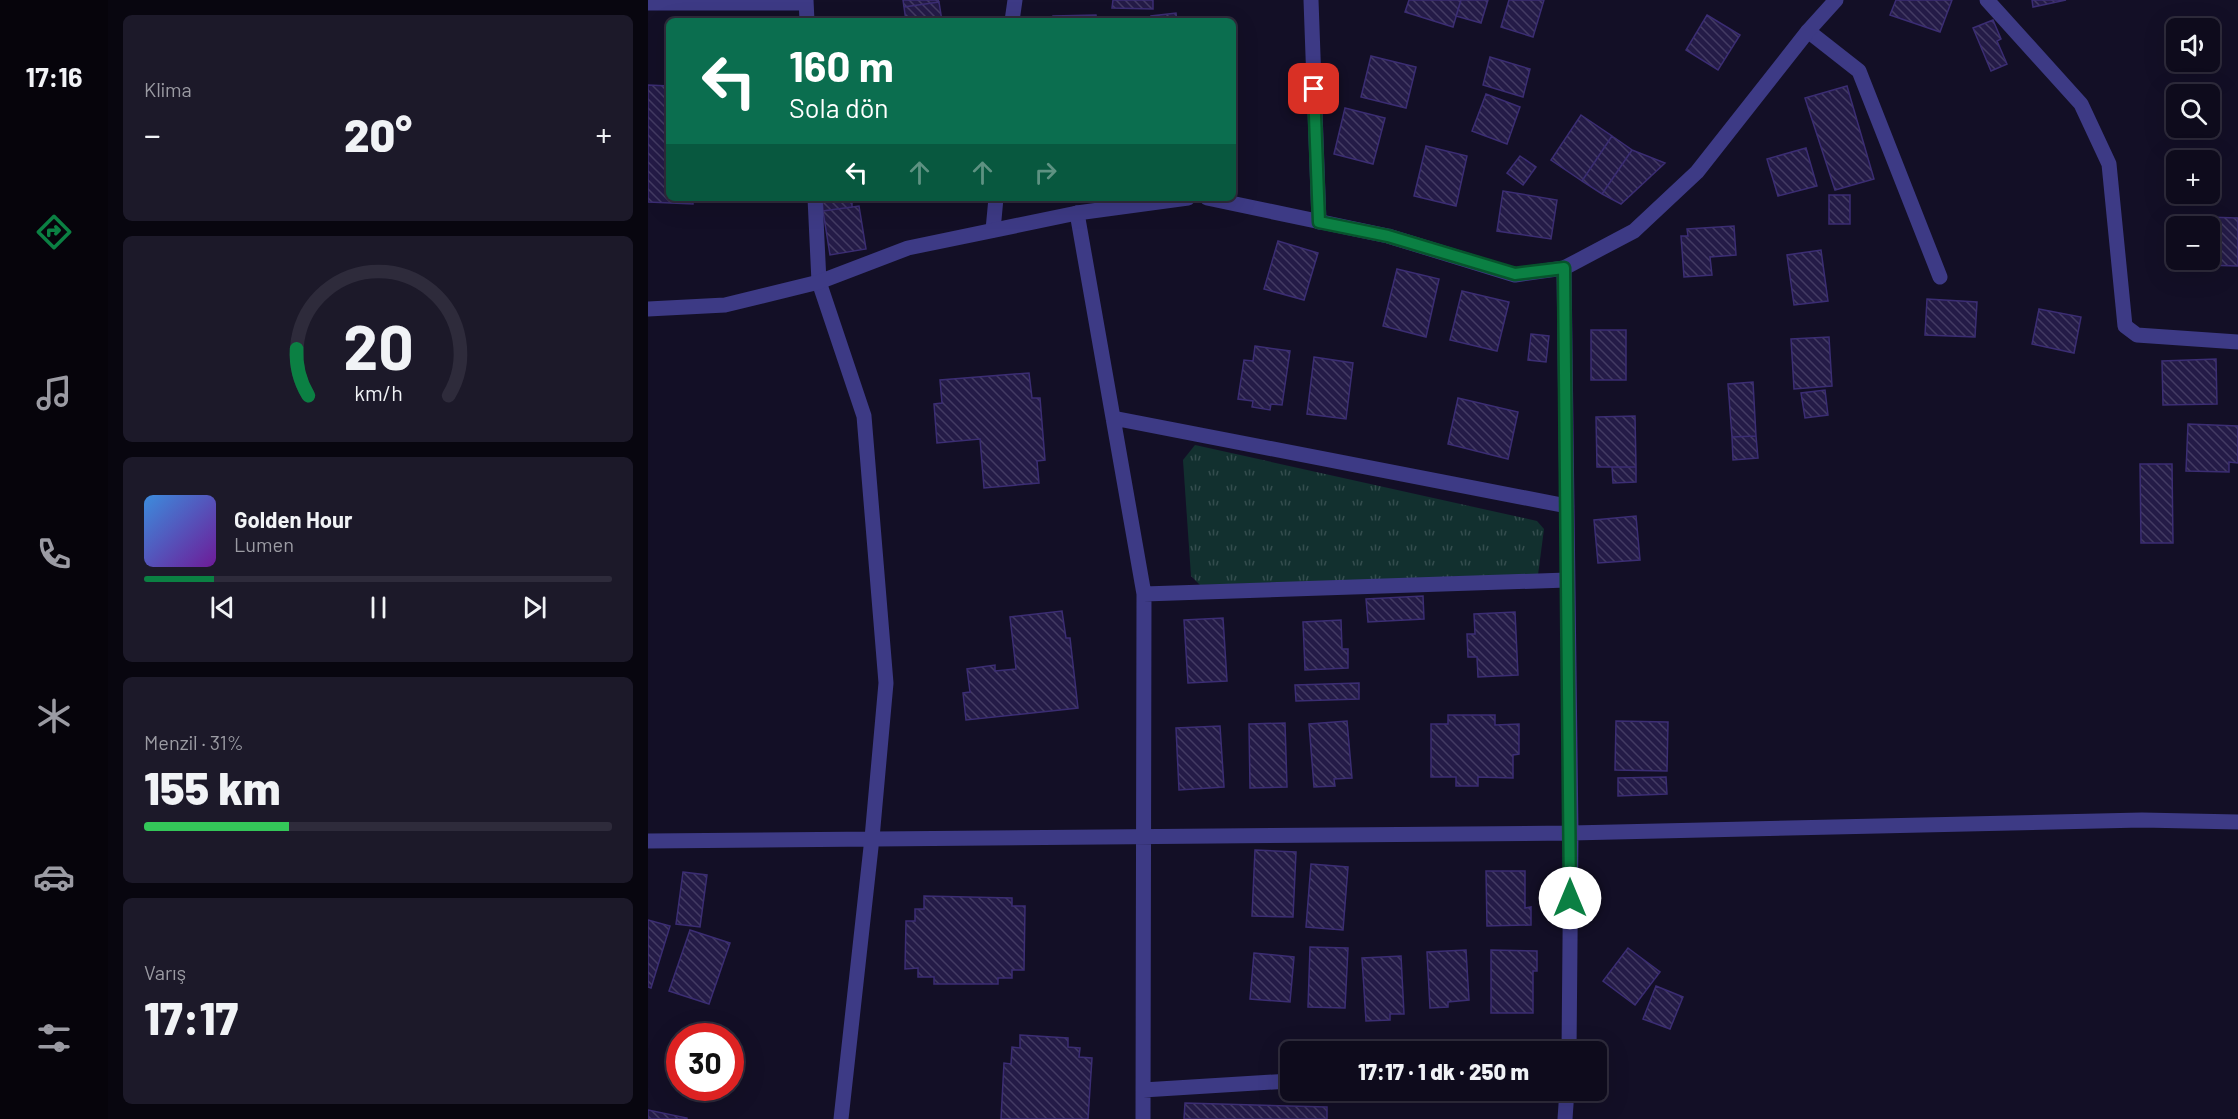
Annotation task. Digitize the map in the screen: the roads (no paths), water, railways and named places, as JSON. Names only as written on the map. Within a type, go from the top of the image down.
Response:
[{"type":"street","points":[[1012,18],[1015,0]]},
{"type":"street","points":[[1311,0],[1319,222]]},
{"type":"street","points":[[1221,201],[1388,236],[1515,274],[1564,268],[1634,231],[1697,172],[1808,31],[1836,0]]},
{"type":"street","points":[[1987,0],[2081,104],[2109,164],[2125,326],[2137,335],[2238,342]]},
{"type":"street","points":[[648,3],[806,1],[807,18]]},
{"type":"street","points":[[1808,31],[1859,71],[1940,277]]},
{"type":"street","points":[[815,201],[819,282],[864,416],[886,683],[872,838],[841,1119]]},
{"type":"street","points":[[993,230],[996,201]]},
{"type":"street","points":[[648,309],[725,305],[819,282],[908,248],[1077,213],[1166,201]]},
{"type":"street","points":[[1077,213],[1144,594],[1143,1119]]},
{"type":"street","points":[[1564,268],[1571,833],[1569,1041]]},
{"type":"street","points":[[1113,418],[1567,506]]},
{"type":"street","points":[[1144,594],[1567,580]]},
{"type":"street","points":[[648,841],[1571,833],[2142,820],[2238,822]]},
{"type":"street","points":[[1143,1090],[1280,1082]]},
{"type":"street","points":[[1565,1119],[1566,1101]]}]
